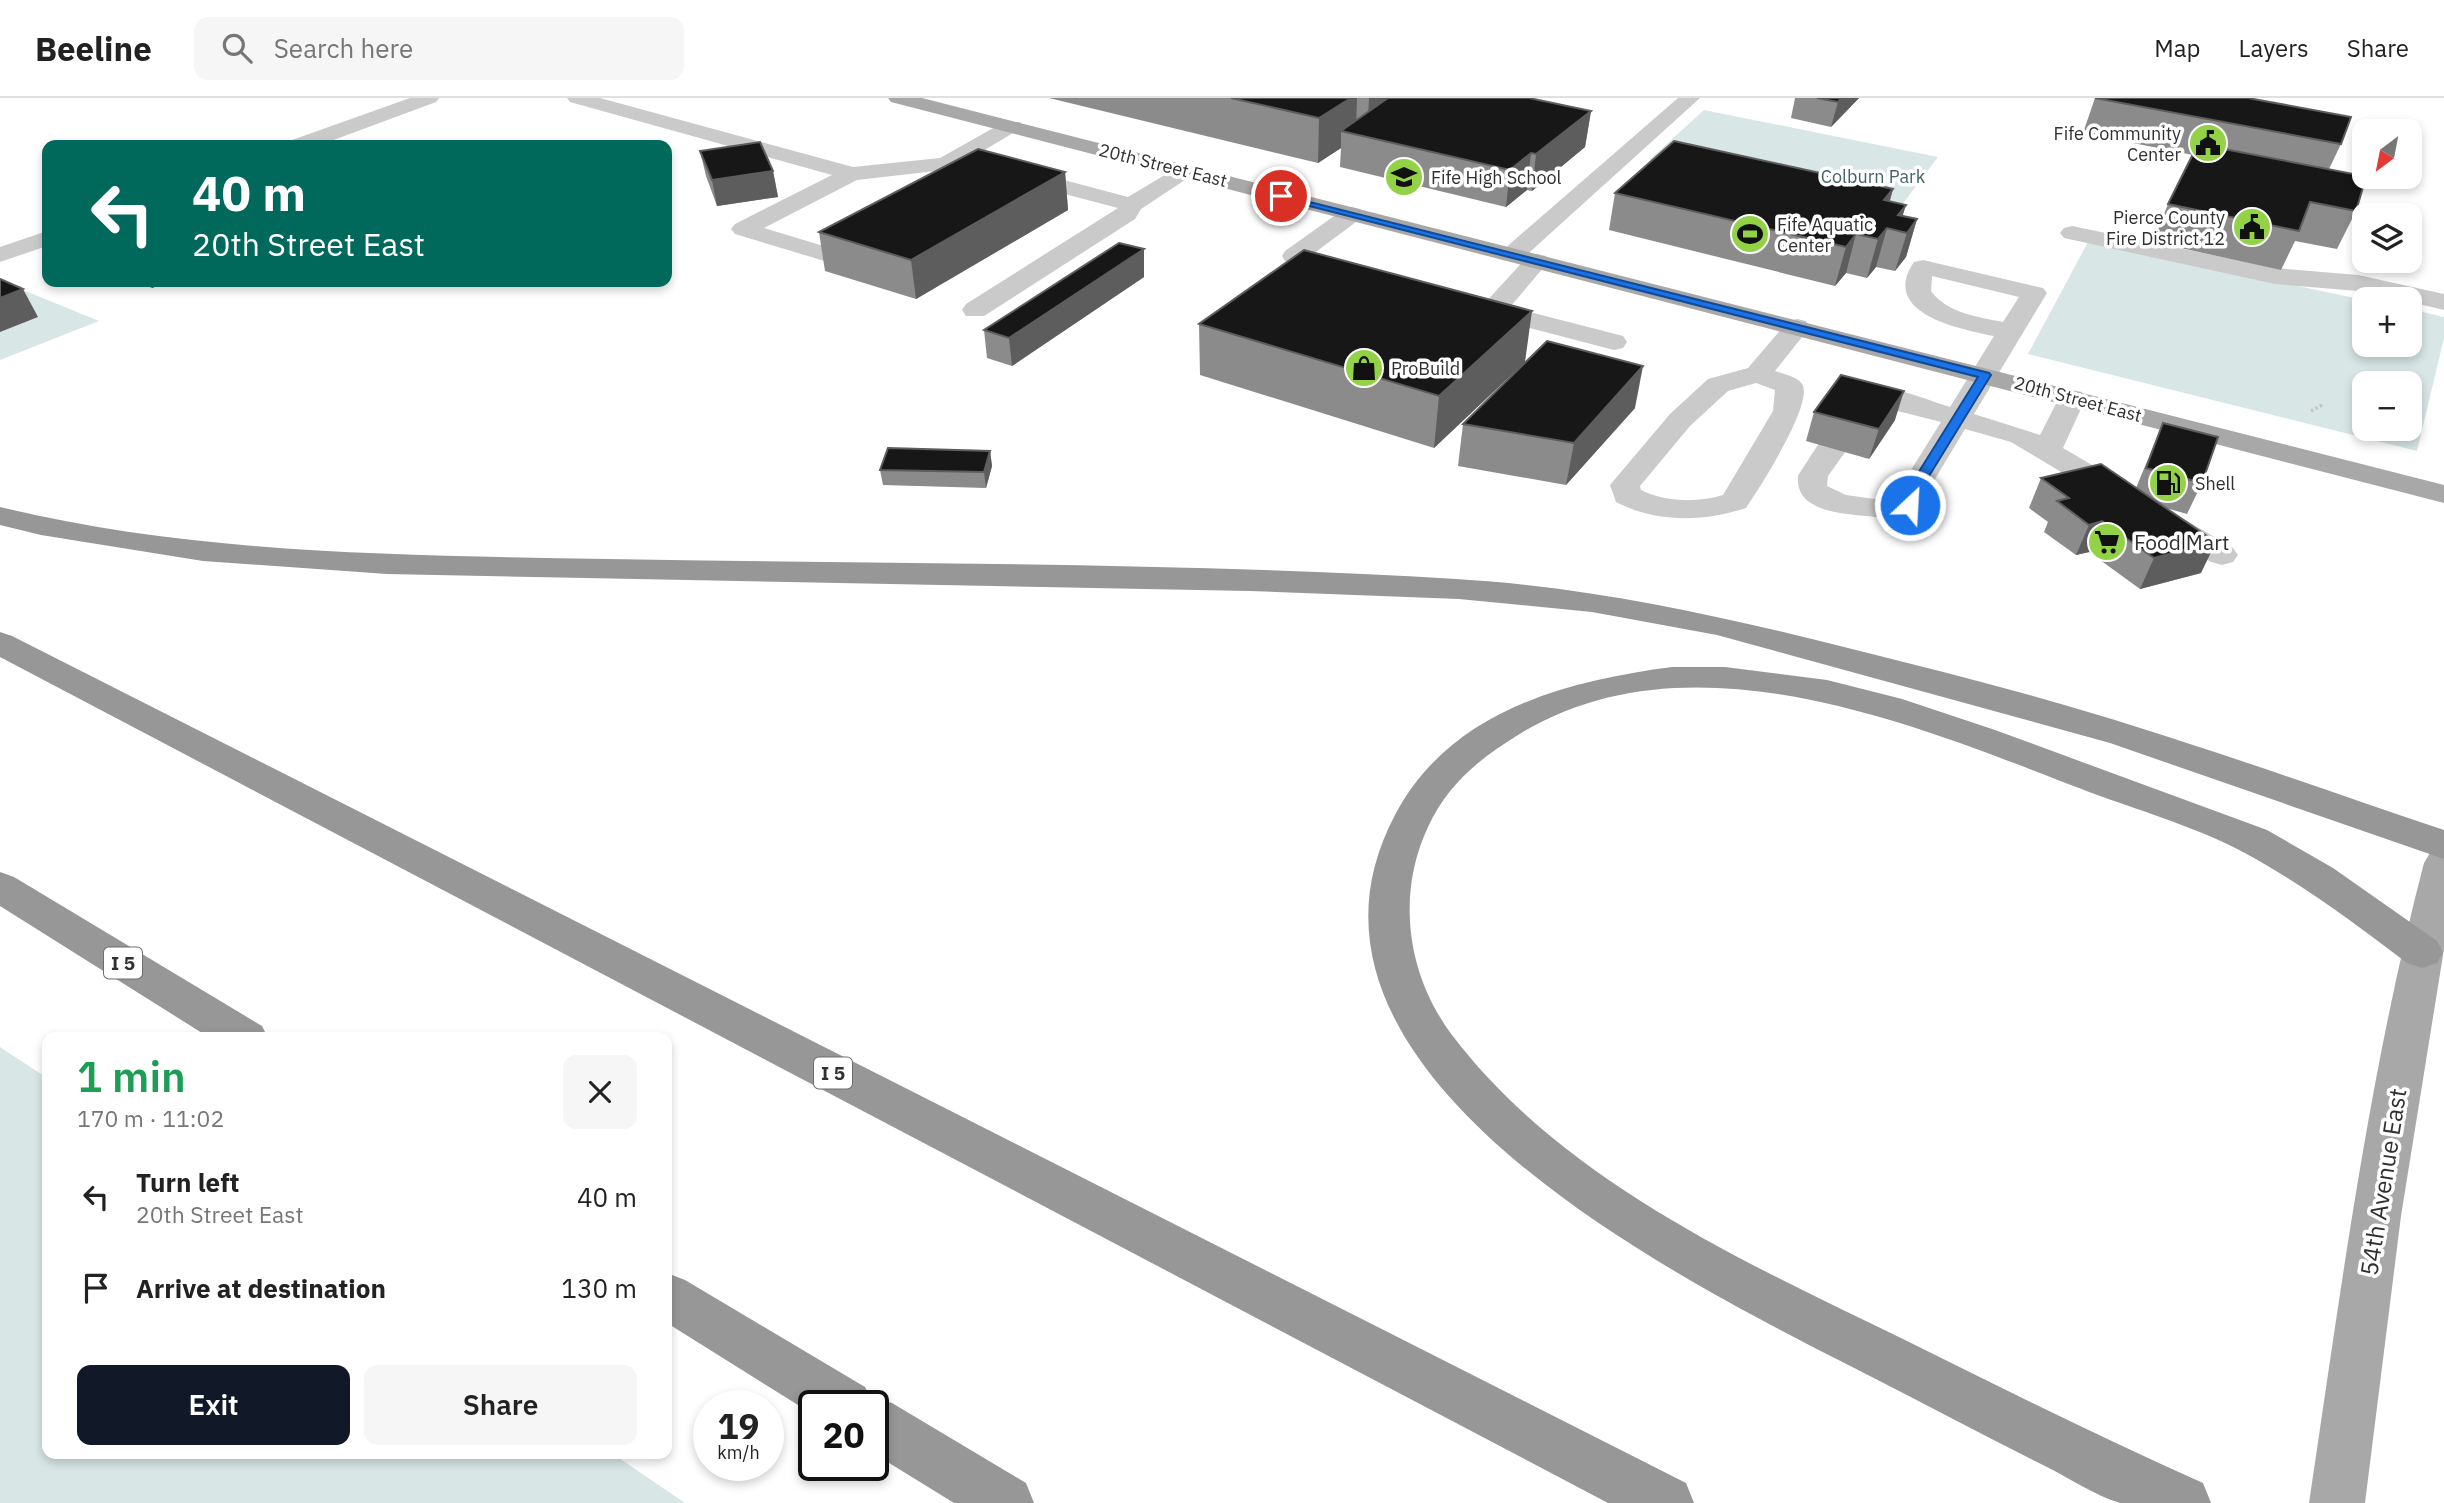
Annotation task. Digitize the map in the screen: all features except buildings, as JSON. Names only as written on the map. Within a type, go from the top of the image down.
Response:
[{"type":"highway","points":[[0,516],[41,526],[203,551],[387,564],[1250,581],[1460,589],[1592,602],[1719,625],[1923,678],[2123,735],[2444,845]]},
{"type":"highway","name":"I 5","points":[[0,643],[1666,1503]]},
{"type":"highway","points":[[2183,1503],[2102,1467],[1766,1298],[1602,1200],[1531,1148],[1479,1099],[1436,1047],[1406,1000],[1388,944],[1389,886],[1403,833],[1432,783],[1467,749],[1512,721],[1559,701],[1624,684],[1683,678],[1752,679],[1823,690],[1901,711],[2247,836],[2328,882],[2422,952]]},
{"type":"highway","name":"I 5","points":[[0,887],[236,1032]]},
{"type":"highway","points":[[672,1299],[821,1390]]},
{"type":"highway","points":[[889,1432],[1006,1503]]},
{"type":"main road","name":"20th Street East","points":[[898,98],[2444,494]]},
{"type":"main road","name":"54th Avenue East","points":[[2337,1503],[2353,1400],[2375,1216],[2422,952],[2444,863]]},
{"type":"street","points":[[314,140],[429,98]]},
{"type":"street","points":[[577,98],[852,174]]},
{"type":"street","points":[[1493,310],[1524,258],[1690,98]]},
{"type":"street","points":[[831,256],[743,229],[852,174],[945,164],[1012,127]]},
{"type":"street","points":[[956,158],[1132,205]]},
{"type":"street","points":[[975,310],[1127,214],[1132,205],[1183,171]]},
{"type":"street","points":[[1352,214],[1294,256],[1374,278]]},
{"type":"street","points":[[2072,233],[2275,276],[2358,283],[2444,302]]},
{"type":"street","points":[[0,255],[42,240]]},
{"type":"street","points":[[2011,332],[1960,319],[1929,306],[1917,292],[1917,281],[1923,267],[2034,293],[2011,332],[1985,375],[1959,417],[1909,498],[1914,512],[1927,521],[1893,510],[1846,507],[1830,501],[1812,489],[1810,482],[1866,401],[1873,397],[1892,399],[1959,417],[2006,430],[2048,449],[2222,555]]},
{"type":"street","points":[[1466,303],[1614,342]]},
{"type":"street","points":[[1758,374],[1788,386],[1790,396],[1787,411],[1735,501],[1703,511],[1636,502],[1627,495],[1625,485],[1699,402],[1718,385],[1758,374],[1797,327]]},
{"type":"street","points":[[2048,449],[2072,398]]},
{"type":"path","points":[[2311,411],[2324,404]]},
{"type":"green space","name":"Colburn Park","points":[[1704,110],[1938,157],[1895,214],[1649,160]]},
{"type":"green space","points":[[2088,242],[2352,297],[2352,357],[2422,357],[2422,312],[2444,317],[2444,338],[2422,430],[2422,371],[2352,371],[2352,435],[2028,354]]},
{"type":"green space","points":[[18,288],[99,321],[0,360],[0,294]]},
{"type":"green space","points":[[2377,441],[2419,441],[2417,451]]},
{"type":"green space","points":[[0,1047],[42,1075],[42,1459],[620,1459],[685,1503],[0,1503]]},
{"type":"place","name":"Fife Community Center","points":[[2208,143]]},
{"type":"place","name":"Fife High School","points":[[1404,177]]},
{"type":"place","name":"Pierce County Fire District 12","points":[[2252,227]]},
{"type":"place","name":"Fife Aquatic Center","points":[[1750,234]]},
{"type":"place","name":"ProBuild","points":[[1364,368]]},
{"type":"place","name":"Shell","points":[[2168,483]]},
{"type":"place","name":"Food Mart","points":[[2107,542]]},
{"type":"route","points":[[1281,196],[1985,375],[1911,494],[1910,505]]}]
